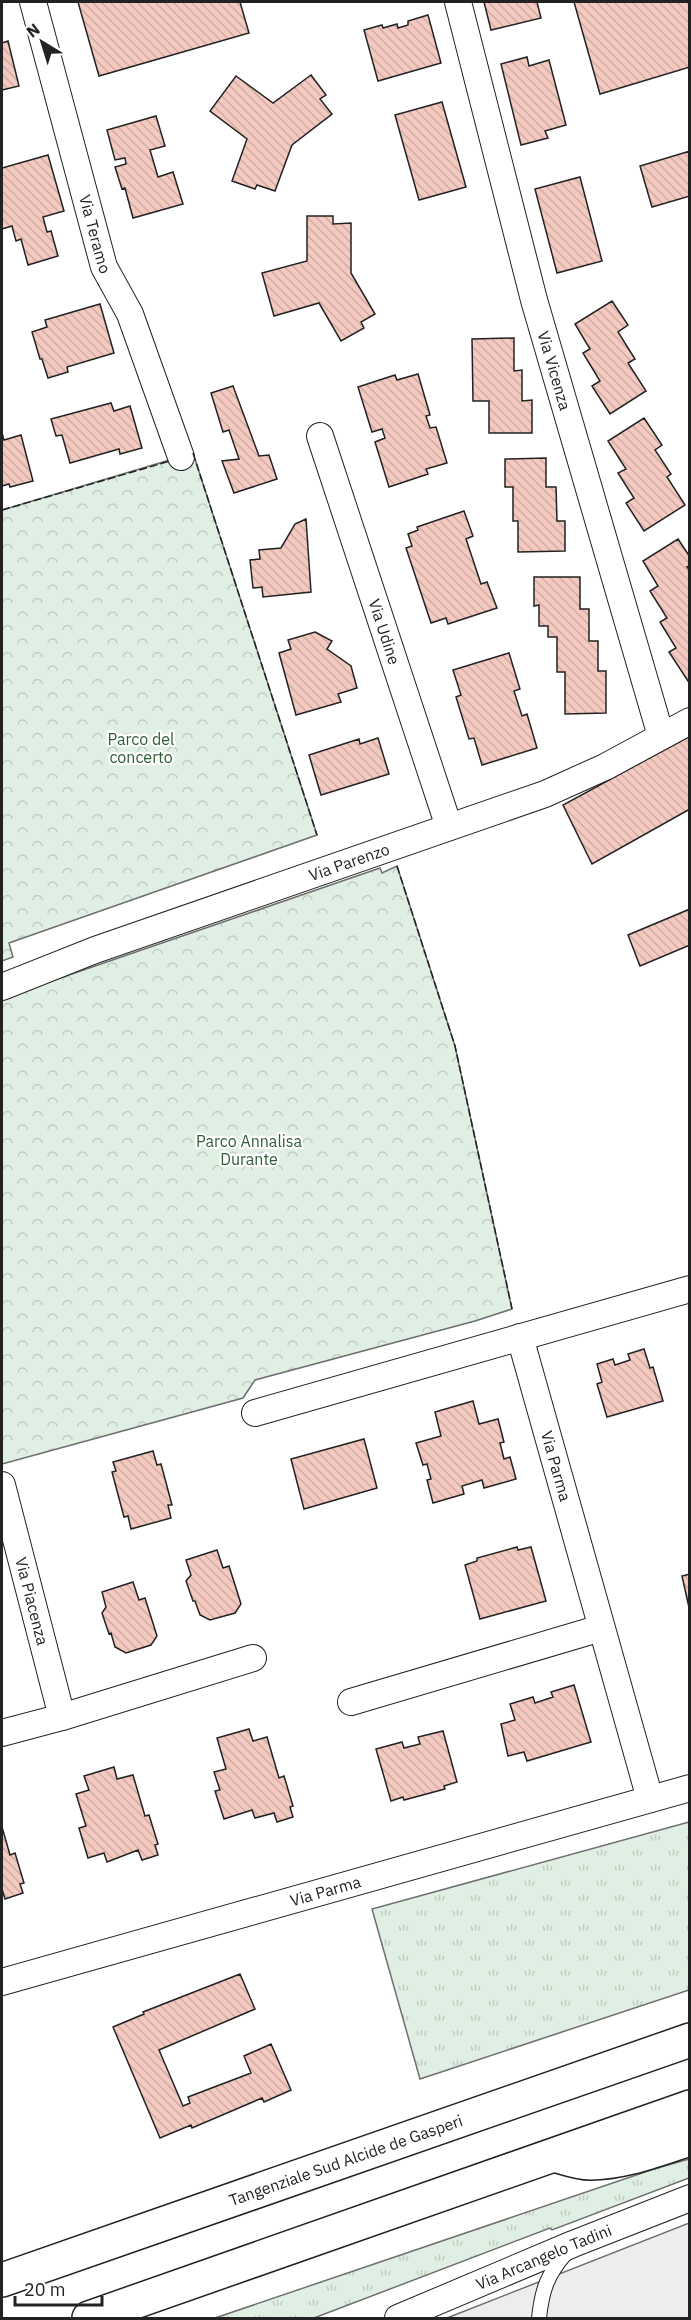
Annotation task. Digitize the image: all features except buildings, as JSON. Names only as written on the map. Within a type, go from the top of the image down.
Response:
[{"type":"highway","name":"Tangenziale Sud Alcide de Gasperi","points":[[2,2280],[690,2040]]},
{"type":"highway","points":[[89,2319],[690,2107]]},
{"type":"highway","points":[[550,2155],[589,2163],[599,2162],[636,2156],[690,2139]]},
{"type":"street","name":"Via Teramo","points":[[33,2],[104,267],[130,314],[181,457]]},
{"type":"street","name":"Via Vicenza","points":[[458,2],[534,300],[661,736]]},
{"type":"street","name":"Via Udine","points":[[320,436],[449,827]]},
{"type":"street","name":"Via Parenzo","points":[[2,987],[95,950],[545,794],[605,767],[690,721]]},
{"type":"street","points":[[255,1413],[690,1289]]},
{"type":"street","name":"Via Parma","points":[[520,1337],[650,1799]]},
{"type":"street","name":"Via Piacenza","points":[[2,1485],[62,1717]]},
{"type":"street","points":[[351,1702],[601,1628]]},
{"type":"street","points":[[2,1733],[62,1717],[253,1658]]},
{"type":"street","name":"Via Parma","points":[[2,1982],[690,1788]]},
{"type":"street","name":"Via Arcangelo Tadini","points":[[398,2319],[573,2244],[690,2198]]},
{"type":"lane","points":[[539,2319],[542,2291],[554,2267],[573,2244]]},
{"type":"green space","name":"Parco del concerto","points":[[193,453],[317,835],[9,943],[13,957],[2,961],[2,510]]},
{"type":"green space","name":"Parco Annalisa Durante","points":[[397,866],[455,1046],[512,1309],[255,1380],[243,1398],[2,1464],[2,998],[380,868],[382,873]]},
{"type":"green space","points":[[689,1822],[689,1990],[420,2079],[372,1909]]},
{"type":"green space","points":[[689,2159],[689,2178],[314,2318],[215,2318],[654,2169]]},
{"type":"shaded area","points":[[689,2223],[689,2318],[447,2318]]},
{"type":"fence","points":[[193,453],[317,835]]},
{"type":"fence","points":[[2,510],[170,461]]},
{"type":"fence","points":[[397,866],[455,1046],[512,1309]]}]
